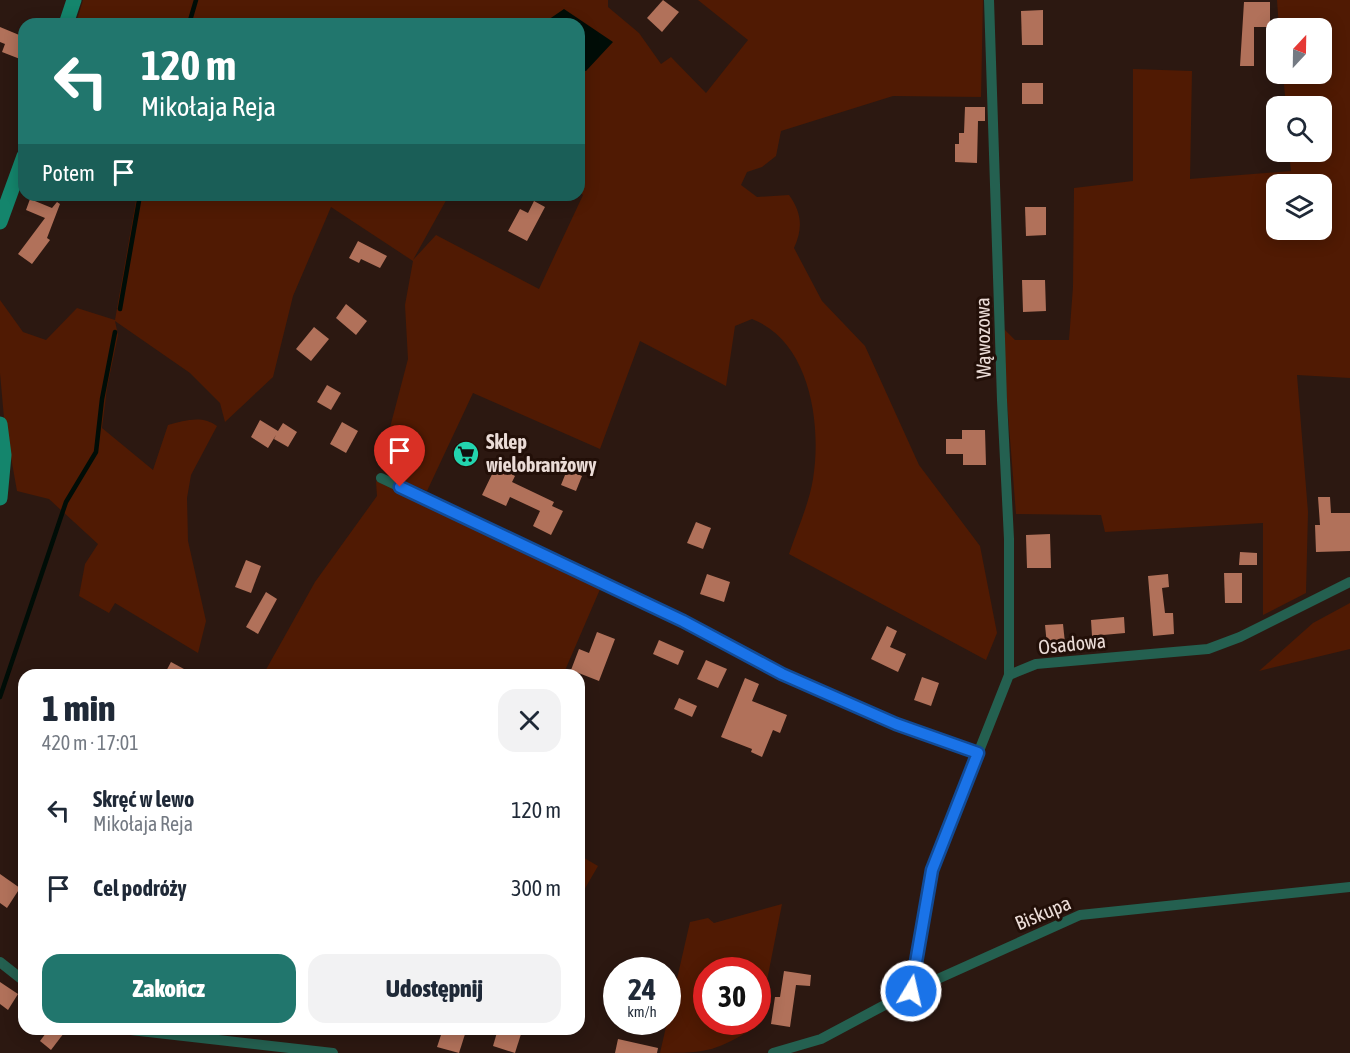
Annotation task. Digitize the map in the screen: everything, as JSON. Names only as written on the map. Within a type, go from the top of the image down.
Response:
[{"type":"street","points":[[68,18],[74,0]]},
{"type":"street","name":"Wąwozowa","points":[[989,0],[1002,400],[1009,539],[1009,675]]},
{"type":"street","points":[[0,222],[18,172]]},
{"type":"street","points":[[0,424],[4,455],[0,498]]},
{"type":"street","points":[[381,478],[683,621],[782,674],[896,724],[978,753]]},
{"type":"street","name":"Osadowa","points":[[1009,675],[1036,664],[1208,650],[1240,637],[1350,582]]},
{"type":"street","points":[[911,991],[932,870],[1009,675]]},
{"type":"street","name":"Biskupa","points":[[773,1053],[821,1039],[911,991],[1080,915],[1350,887]]},
{"type":"street","points":[[0,962],[18,976]]},
{"type":"street","points":[[175,1035],[333,1053]]},
{"type":"shaded area","points":[[83,0],[608,0],[608,7],[639,33],[661,64],[671,57],[706,93],[748,40],[698,0],[983,0],[981,97],[893,96],[781,131],[776,156],[762,167],[747,172],[741,185],[757,197],[789,195],[797,208],[800,221],[799,234],[794,248],[822,301],[865,346],[919,465],[980,546],[997,633],[986,660],[789,554],[806,507],[813,479],[815,434],[813,410],[808,387],[799,365],[787,346],[772,330],[752,319],[735,326],[726,386],[640,341],[600,449],[473,393],[427,491],[390,476],[382,458],[408,359],[405,305],[413,261],[331,207],[293,296],[273,377],[225,422],[220,403],[190,373],[115,321],[118,335],[107,388],[102,428],[153,470],[168,425],[187,420],[200,420],[217,426],[191,475],[187,498],[188,541],[206,621],[198,653],[115,603],[109,613],[79,596],[85,564],[98,544],[49,499],[17,491],[4,418],[0,373],[0,300],[23,332],[46,340],[77,308],[115,320],[136,201],[446,201],[413,260],[436,235],[539,289],[580,201],[585,201],[585,18],[78,18]]},
{"type":"shaded area","points":[[1277,0],[1350,0],[1350,378],[1297,375],[1308,512],[1306,593],[1263,615],[1263,523],[1105,532],[1101,515],[1016,514],[1001,326],[1015,340],[1069,340],[1073,287],[1074,188],[1133,181],[1133,69],[1192,71],[1190,179],[1291,171],[1290,162],[1332,162],[1332,96],[1285,96],[1284,84],[1332,84],[1332,18],[1278,18]]},
{"type":"shaded area","points":[[564,9],[577,18],[551,18]]},
{"type":"shaded area","points":[[585,23],[613,42],[585,71]]},
{"type":"shaded area","points":[[376,481],[601,587],[566,669],[266,669],[315,582],[377,496]]},
{"type":"shaded area","points":[[1350,603],[1350,649],[1259,671],[1313,623]]},
{"type":"shaded area","points":[[585,858],[598,866],[585,888]]},
{"type":"shaded area","points":[[782,904],[771,960],[771,957],[693,957],[693,1035],[742,1035],[712,1049],[660,1053],[664,1035],[681,1035],[681,961],[690,922],[708,918],[714,923]]},
{"type":"building","points":[[663,0],[679,12],[662,32],[647,18]]},
{"type":"building","points":[[1244,2],[1270,2],[1270,18],[1266,18],[1266,27],[1254,27],[1254,66],[1240,66]]},
{"type":"building","points":[[1043,10],[1043,45],[1022,45],[1021,11]]},
{"type":"building","points":[[0,27],[18,34],[18,58],[2,52],[5,44],[0,42]]},
{"type":"building","points":[[1022,83],[1043,83],[1043,104],[1022,104]]},
{"type":"building","points":[[965,107],[985,107],[985,121],[978,121],[977,163],[955,162],[955,144],[959,144],[959,133],[964,133]]},
{"type":"building","points":[[29,201],[52,208],[57,202],[60,204],[47,238],[50,240],[32,264],[18,254],[45,218],[26,210]]},
{"type":"building","points":[[534,201],[545,207],[527,241],[508,231],[520,209],[528,213]]},
{"type":"building","points":[[1025,207],[1046,207],[1046,235],[1026,236]]},
{"type":"building","points":[[358,241],[387,256],[380,268],[361,259],[359,263],[349,258]]},
{"type":"building","points":[[1022,280],[1045,280],[1046,311],[1023,312]]},
{"type":"building","points":[[346,304],[367,321],[356,335],[336,318]]},
{"type":"building","points":[[314,327],[329,339],[311,361],[296,349]]},
{"type":"building","points":[[327,385],[341,393],[331,410],[317,402]]},
{"type":"building","points":[[260,420],[278,431],[283,423],[297,432],[288,447],[274,439],[276,435],[268,448],[251,437]]},
{"type":"building","points":[[342,422],[358,431],[346,453],[330,444]]},
{"type":"building","points":[[962,430],[985,430],[986,465],[963,465],[963,454],[946,454],[946,439],[962,439]]},
{"type":"building","points":[[496,466],[515,476],[512,482],[554,502],[552,506],[563,511],[551,535],[533,526],[540,511],[510,497],[506,506],[482,495]]},
{"type":"building","points":[[567,470],[582,476],[576,491],[561,485]]},
{"type":"building","points":[[1318,497],[1330,497],[1331,513],[1350,513],[1350,551],[1316,552],[1315,525],[1320,525]]},
{"type":"building","points":[[696,522],[711,528],[703,549],[687,543]]},
{"type":"building","points":[[1050,534],[1051,568],[1027,568],[1026,535]]},
{"type":"building","points":[[1240,552],[1257,553],[1257,565],[1239,565]]},
{"type":"building","points":[[246,560],[261,566],[251,593],[235,587]]},
{"type":"building","points":[[1224,573],[1242,573],[1242,603],[1225,603]]},
{"type":"building","points":[[707,574],[730,582],[724,602],[700,594]]},
{"type":"building","points":[[1168,574],[1169,587],[1162,588],[1165,613],[1173,613],[1174,634],[1153,636],[1148,576]]},
{"type":"building","points":[[266,592],[277,599],[258,634],[246,627]]},
{"type":"building","points":[[1124,617],[1125,633],[1092,636],[1091,620]]},
{"type":"building","points":[[1063,624],[1065,643],[1047,645],[1045,625]]},
{"type":"building","points":[[887,626],[897,631],[890,647],[906,654],[898,672],[871,659]]},
{"type":"building","points":[[597,632],[615,639],[599,681],[585,676],[585,669],[571,669],[579,649],[589,653]]},
{"type":"building","points":[[659,640],[684,651],[678,665],[653,654]]},
{"type":"building","points":[[706,660],[727,669],[718,688],[697,679]]},
{"type":"building","points":[[171,662],[184,669],[167,669]]},
{"type":"building","points":[[922,677],[939,683],[931,706],[914,700]]},
{"type":"building","points":[[745,678],[759,684],[752,701],[787,715],[780,733],[773,730],[762,757],[751,752],[752,749],[721,737]]},
{"type":"building","points":[[679,698],[697,706],[692,717],[674,709]]},
{"type":"building","points":[[0,874],[18,887],[18,891],[7,908],[0,903]]},
{"type":"building","points":[[784,971],[811,975],[810,986],[796,985],[790,1027],[771,1024],[775,997],[780,997]]},
{"type":"building","points":[[0,982],[18,994],[8,1010],[0,1004]]},
{"type":"building","points":[[44,1035],[62,1035],[51,1050],[40,1041]]},
{"type":"building","points":[[441,1035],[465,1035],[459,1053],[437,1047]]},
{"type":"building","points":[[496,1035],[521,1035],[515,1053],[493,1046]]},
{"type":"building","points":[[618,1039],[658,1048],[657,1053],[615,1053]]},
{"type":"waterway","points":[[191,18],[196,0]]},
{"type":"waterway","points":[[120,309],[139,201]]},
{"type":"waterway","points":[[0,697],[66,502],[96,452],[102,399],[115,332]]},
{"type":"place","name":"Sklep wielobranżowy","points":[[466,454]]},
{"type":"route","points":[[400,487],[683,621],[782,674],[896,724],[978,753],[932,870],[911,991]]}]
